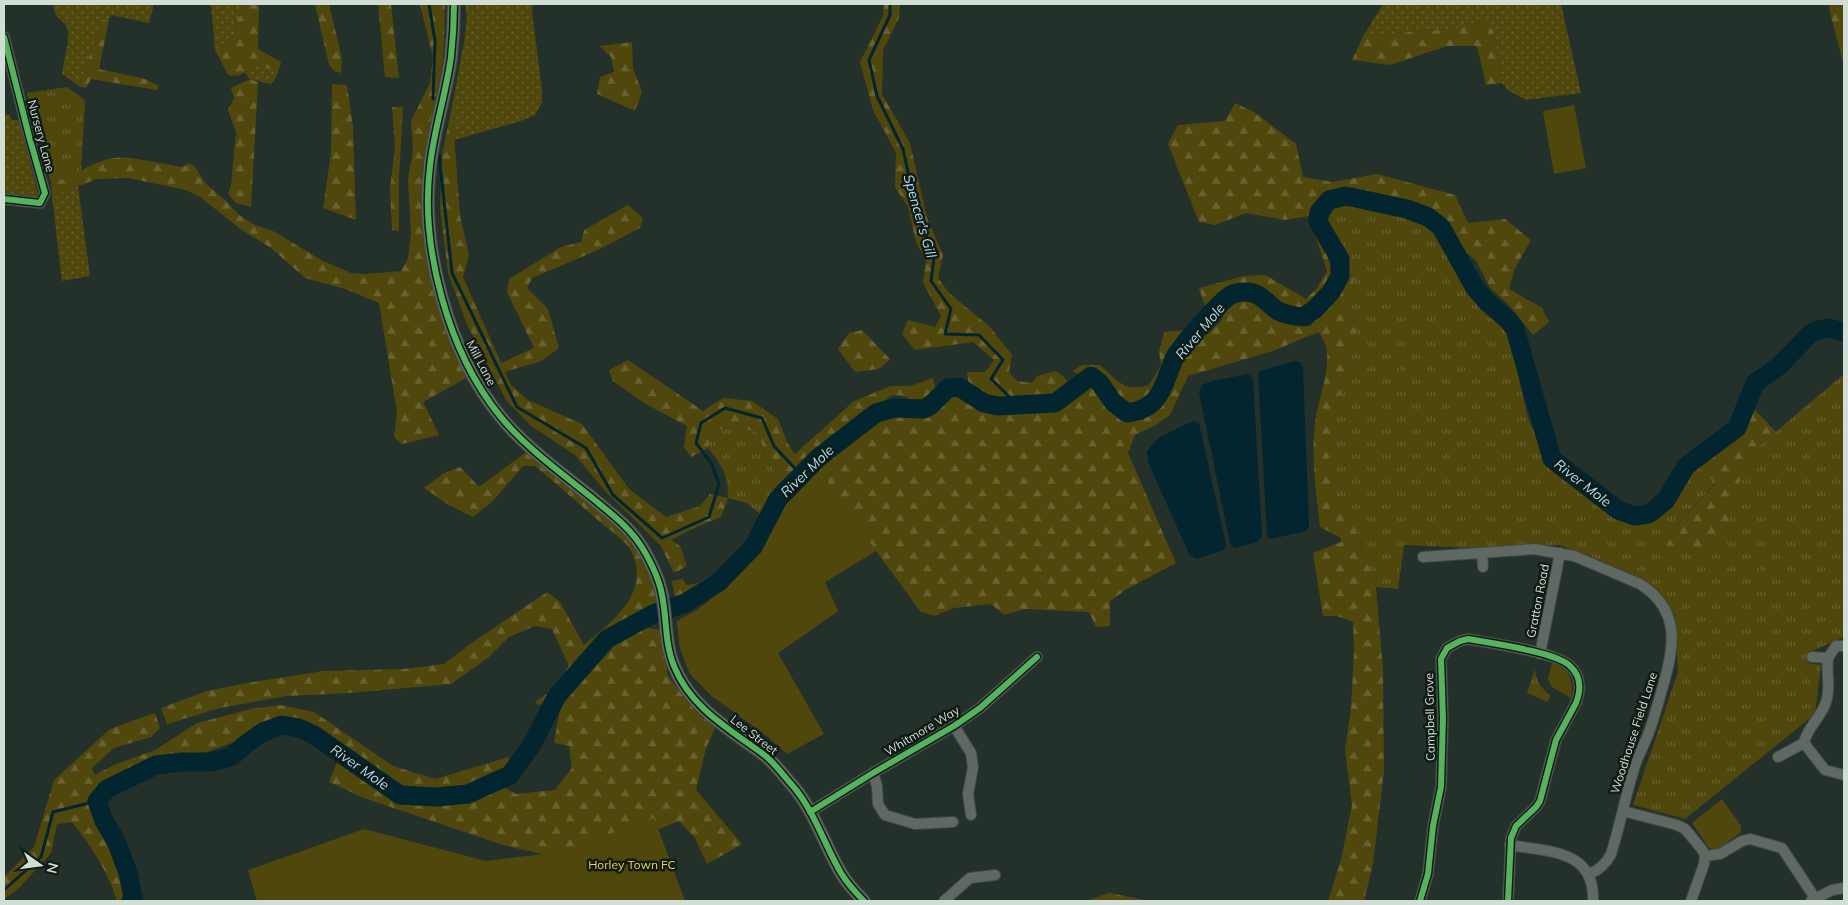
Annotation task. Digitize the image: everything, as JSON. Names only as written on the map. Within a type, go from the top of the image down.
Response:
[{"type":"street","name":"Mill Lane","points":[[454,4],[450,58],[429,169],[430,230],[435,273],[443,301],[462,353],[498,415],[528,445],[618,519],[635,537],[645,552],[659,582],[673,665]]},
{"type":"street","name":"Nursery Lane","points":[[4,37],[45,193],[40,203],[4,199]]},
{"type":"street","name":"Woodhouse Field Lane","points":[[1423,557],[1535,549],[1560,553],[1603,567],[1640,584],[1649,590],[1664,608],[1672,628],[1670,662],[1651,726],[1634,768],[1611,854],[1606,862],[1589,874]]},
{"type":"street","points":[[1482,553],[1484,567]]},
{"type":"street","name":"Gratton Road","points":[[1540,654],[1560,553]]},
{"type":"street","name":"Campbell Grove","points":[[1420,901],[1428,874],[1433,826],[1441,787],[1443,718],[1441,667],[1444,652],[1454,643],[1468,639],[1554,658],[1569,665],[1578,677],[1580,690],[1579,697],[1556,740],[1540,801],[1516,826],[1510,845],[1508,901]]},
{"type":"street","points":[[1778,757],[1804,743],[1806,734],[1820,717],[1827,701],[1828,658],[1836,646],[1844,646]]},
{"type":"street","name":"Whitmore Way","points":[[810,812],[954,726],[980,708],[1037,657]]},
{"type":"street","points":[[1812,657],[1828,658]]},
{"type":"street","name":"Lee Street","points":[[673,665],[685,688],[701,708],[765,756],[794,788],[810,812],[842,875],[864,901]]},
{"type":"street","points":[[954,726],[971,753],[973,766],[968,794],[971,815]]},
{"type":"street","points":[[1804,743],[1825,770],[1844,775]]},
{"type":"street","points":[[873,773],[877,786],[878,804],[886,816],[915,824],[953,822]]},
{"type":"street","points":[[1623,811],[1678,825],[1685,829],[1703,851],[1705,856],[1704,864],[1691,901]]},
{"type":"street","points":[[1705,856],[1720,854],[1742,841],[1750,839],[1782,848],[1812,900],[1832,890],[1844,888]]},
{"type":"street","points":[[1510,845],[1567,856],[1583,867],[1589,874],[1593,884],[1593,901]]},
{"type":"street","points":[[944,901],[970,878],[996,875]]},
{"type":"green space","points":[[54,4],[154,4],[149,23],[111,15],[109,20],[102,20],[79,86],[62,74],[68,30],[54,12]]},
{"type":"green space","points":[[211,4],[247,4],[236,22],[235,36],[215,50]]},
{"type":"green space","points":[[247,4],[259,4],[258,49],[281,62],[278,72],[254,64],[242,74],[236,76],[228,75],[215,50],[235,36],[236,22]]},
{"type":"green space","points":[[315,4],[329,4],[342,59],[341,73],[334,71],[329,65]]},
{"type":"green space","points":[[378,4],[391,4],[399,78],[385,77]]},
{"type":"green space","points":[[420,4],[445,4],[442,70],[423,167],[421,198],[425,252],[437,305],[451,343],[468,377],[423,402],[439,435],[402,444],[394,437],[397,412],[379,303],[345,289],[305,278],[271,248],[242,230],[200,197],[186,190],[128,178],[97,179],[52,196],[51,183],[97,163],[119,157],[183,167],[189,163],[195,167],[206,184],[239,215],[255,225],[273,231],[323,261],[351,273],[366,274],[401,271],[408,259],[411,232],[408,178],[413,150],[411,121],[430,83],[433,58]]},
{"type":"green space","points":[[465,4],[533,4],[532,12],[542,103],[535,115],[521,121],[454,140],[452,107],[464,42],[467,17]]},
{"type":"green space","points":[[884,4],[900,4],[899,18],[883,50],[882,94],[910,143],[927,218],[943,255],[938,278],[949,293],[990,327],[1012,355],[1009,372],[1017,381],[1032,383],[1037,376],[1056,371],[1071,386],[1058,396],[1026,399],[990,398],[969,385],[967,372],[985,372],[994,360],[973,342],[915,350],[902,334],[908,320],[935,327],[941,316],[923,282],[926,261],[916,242],[908,207],[895,187],[896,153],[873,110],[860,62],[883,16]]},
{"type":"green space","points":[[1383,4],[1561,4],[1581,93],[1526,100],[1508,90],[1502,83],[1494,32],[1485,20],[1453,29],[1364,35]]},
{"type":"green space","points":[[1829,4],[1844,4],[1844,65],[1830,13]]},
{"type":"green space","points":[[102,19],[109,20],[99,69],[145,79],[159,86],[157,90],[91,79],[86,88],[79,86]]},
{"type":"green space","points":[[1485,20],[1494,32],[1502,83],[1486,85],[1477,46],[1447,46],[1390,65],[1352,60],[1364,35],[1453,29]]},
{"type":"green space","points":[[632,42],[633,68],[642,92],[635,111],[597,94],[600,77],[614,72],[611,57],[600,46]]},
{"type":"green space","points":[[254,64],[278,72],[274,81],[270,84],[250,79],[245,73]]},
{"type":"green space","points":[[250,79],[258,82],[251,207],[236,203],[228,194],[231,185],[236,132],[228,110],[234,98],[231,88]]},
{"type":"green space","points":[[332,84],[347,85],[353,127],[356,220],[323,208],[331,153]]},
{"type":"green space","points":[[67,87],[85,100],[81,170],[67,179],[51,183],[27,93]]},
{"type":"green space","points":[[1235,103],[1254,112],[1296,144],[1303,177],[1333,182],[1377,174],[1455,195],[1468,223],[1505,219],[1531,240],[1515,268],[1509,289],[1542,308],[1549,322],[1533,335],[1509,305],[1490,288],[1476,260],[1462,250],[1444,219],[1408,207],[1348,192],[1323,195],[1311,213],[1329,260],[1332,276],[1315,300],[1300,311],[1281,306],[1265,292],[1247,287],[1224,292],[1207,313],[1199,288],[1244,276],[1265,275],[1306,299],[1317,288],[1327,271],[1309,216],[1285,220],[1246,213],[1215,225],[1199,222],[1168,144],[1178,125],[1225,121]]},
{"type":"green space","points":[[1574,105],[1586,168],[1554,174],[1543,111]]},
{"type":"green space","points":[[392,107],[403,107],[399,177],[399,231],[392,230],[390,188],[395,148]]},
{"type":"green space","points":[[452,107],[460,216],[469,255],[463,277],[501,363],[534,348],[507,292],[509,279],[561,247],[581,242],[584,230],[628,205],[643,218],[640,228],[598,250],[532,278],[527,288],[548,309],[559,348],[541,361],[505,372],[511,385],[528,400],[582,424],[629,489],[666,517],[700,506],[710,494],[728,498],[721,517],[671,540],[680,546],[687,566],[674,573],[661,546],[605,491],[575,455],[530,425],[506,400],[466,322],[448,273],[440,208],[442,155]]},
{"type":"green space","points":[[9,114],[12,120],[19,120],[38,194],[35,198],[4,195],[4,115]]},
{"type":"green space","points":[[78,186],[90,276],[62,281],[52,196]]},
{"type":"green space","points":[[1343,204],[1368,206],[1414,217],[1435,230],[1476,297],[1511,332],[1528,418],[1547,463],[1622,518],[1639,521],[1658,516],[1673,501],[1689,471],[1698,466],[1716,482],[1668,535],[1743,470],[1752,452],[1844,374],[1844,637],[1810,652],[1808,663],[1821,665],[1815,714],[1685,819],[1633,805],[1678,672],[1675,616],[1658,590],[1629,573],[1559,545],[1475,548],[1404,545],[1398,589],[1376,587],[1357,532],[1346,519],[1332,493],[1328,451],[1345,370],[1356,332],[1348,300],[1355,277],[1348,274],[1347,251],[1336,239],[1328,220],[1333,209]]},
{"type":"green space","points":[[1348,274],[1355,277],[1348,300],[1356,332],[1345,370],[1328,451],[1332,493],[1346,519],[1369,524],[1369,531],[1357,532],[1376,587],[1383,671],[1384,771],[1373,864],[1364,901],[1328,901],[1341,860],[1352,805],[1345,750],[1351,708],[1354,652],[1353,622],[1337,616],[1323,616],[1313,553],[1341,542],[1341,538],[1320,527],[1317,500],[1314,472],[1314,429],[1327,361],[1327,350],[1324,340],[1318,332],[1273,351],[1188,376],[1170,415],[1135,435],[1128,453],[1176,563],[1127,589],[1110,601],[1110,626],[1096,627],[1089,612],[1025,609],[1004,615],[991,604],[954,608],[935,616],[921,612],[876,551],[824,582],[838,611],[778,653],[767,736],[712,696],[690,674],[680,648],[677,621],[696,625],[827,481],[817,467],[877,416],[900,411],[921,413],[934,409],[952,394],[962,396],[991,410],[1023,411],[1046,409],[1061,405],[1085,385],[1097,385],[1118,413],[1127,420],[1142,420],[1157,411],[1174,381],[1181,363],[1221,321],[1227,307],[1237,298],[1257,299],[1282,317],[1310,326],[1327,308]]},
{"type":"green space","points":[[862,330],[890,359],[879,369],[855,372],[838,349],[849,333]]},
{"type":"green space","points":[[1185,330],[1185,337],[1169,355],[1165,371],[1157,389],[1144,405],[1128,408],[1115,399],[1108,382],[1094,371],[1079,375],[1073,371],[1081,365],[1100,365],[1122,384],[1133,387],[1149,385],[1161,365],[1159,352],[1164,332]]},
{"type":"green space","points":[[628,360],[703,411],[723,398],[752,401],[778,419],[787,442],[795,454],[854,401],[891,386],[910,386],[933,378],[936,390],[916,403],[904,396],[893,395],[830,436],[803,465],[782,481],[766,458],[758,432],[734,427],[716,430],[708,448],[691,457],[684,447],[687,426],[644,403],[613,381],[609,370]]},
{"type":"green space","points":[[1754,409],[1776,432],[1752,452],[1743,470],[1724,537],[1712,550],[1667,551],[1668,535],[1716,483],[1698,466],[1710,455],[1737,438]]},
{"type":"green space","points":[[734,427],[758,432],[766,458],[782,481],[771,493],[760,514],[747,503],[728,498],[724,471],[708,448],[716,430]]},
{"type":"green space","points":[[529,450],[637,543],[657,592],[656,605],[617,629],[589,651],[547,702],[538,705],[535,702],[554,689],[569,666],[552,629],[535,626],[509,637],[489,657],[451,684],[349,693],[286,696],[220,708],[167,724],[161,708],[207,691],[324,671],[404,669],[444,664],[547,592],[560,602],[584,645],[607,626],[626,604],[633,592],[637,579],[636,564],[630,549],[616,534],[535,466],[523,466],[491,503],[473,517],[449,505],[424,488],[444,473],[460,467],[479,487]]},
{"type":"green space","points":[[817,467],[876,551],[825,582],[838,611],[778,653],[824,734],[787,754],[767,736],[712,696],[690,674],[680,648],[677,621],[697,610],[720,592],[745,566],[763,541],[776,511]]},
{"type":"green space","points":[[707,578],[710,581],[698,590],[675,601],[672,581],[683,579],[686,585],[696,584]]},
{"type":"green space","points":[[644,627],[665,631],[667,674],[685,698],[716,726],[706,748],[696,790],[742,844],[707,864],[695,838],[679,821],[573,865],[555,857],[503,845],[364,798],[329,782],[338,760],[376,786],[405,801],[469,802],[505,788],[516,794],[555,790],[572,768],[569,746],[554,743],[561,703],[605,648]]},
{"type":"green space","points":[[1552,663],[1567,672],[1572,686],[1571,698],[1552,687],[1548,679]]},
{"type":"green space","points":[[1535,669],[1536,677],[1550,696],[1548,702],[1527,693]]},
{"type":"green space","points":[[280,705],[314,712],[393,766],[435,779],[509,757],[510,770],[477,786],[445,792],[407,788],[346,753],[308,726],[283,719],[255,726],[234,742],[204,753],[159,758],[116,775],[94,792],[94,810],[122,879],[124,901],[117,901],[109,879],[98,859],[72,822],[57,824],[51,853],[18,889],[4,899],[4,877],[34,847],[54,780],[110,729],[155,713],[160,728],[151,737],[114,748],[92,768],[95,775],[114,765],[155,750],[197,723],[251,709]]},
{"type":"green space","points":[[1722,799],[1741,826],[1741,832],[1717,850],[1709,848],[1692,823]]},
{"type":"green space","name":"Horley Town FC","points":[[654,818],[685,901],[257,901],[248,870],[364,829],[486,861],[560,852]]},
{"type":"green space","points":[[1109,893],[1150,901],[1085,901]]},
{"type":"water","points":[[1294,361],[1300,362],[1303,367],[1309,526],[1306,531],[1271,539],[1267,536],[1258,373]]},
{"type":"water","points":[[1248,374],[1253,378],[1262,536],[1258,542],[1234,548],[1230,543],[1199,392],[1202,385],[1212,381]]},
{"type":"water","points":[[1193,421],[1199,423],[1226,545],[1224,550],[1197,559],[1190,556],[1148,462],[1147,451],[1158,438]]},
{"type":"waterway","points":[[429,4],[435,41],[433,99]]},
{"type":"waterway","name":"Spencer's Gill","points":[[890,4],[890,15],[869,60],[877,96],[903,149],[916,209],[934,258],[931,281],[951,309],[945,334],[979,335],[1003,360],[991,379],[1018,405]]},
{"type":"waterway","points":[[439,155],[452,273],[517,407],[586,448],[613,495],[662,538],[709,517],[719,484],[712,464],[696,443],[701,423],[725,408],[762,418],[774,446],[801,475]]},
{"type":"waterway","name":"River Mole","points":[[131,901],[133,897],[128,873],[116,841],[104,821],[97,801],[107,789],[156,765],[182,762],[210,762],[231,757],[263,732],[282,725],[299,728],[314,735],[400,795],[437,797],[468,794],[510,775],[531,746],[557,696],[607,639],[653,614],[685,603],[719,582],[753,547],[778,499],[818,458],[876,413],[894,408],[924,409],[931,405],[948,388],[959,387],[984,403],[998,406],[1055,403],[1091,376],[1100,383],[1113,402],[1127,413],[1148,406],[1160,394],[1178,352],[1210,314],[1231,295],[1240,292],[1256,294],[1278,311],[1304,317],[1315,309],[1331,292],[1340,276],[1340,259],[1318,222],[1319,212],[1329,200],[1346,196],[1407,209],[1428,217],[1441,227],[1475,288],[1515,329],[1552,459],[1618,510],[1635,516],[1648,514],[1666,500],[1686,466],[1737,428],[1755,383],[1779,366],[1810,334],[1828,328],[1844,332]]},
{"type":"waterway","points":[[4,890],[41,857],[53,812],[97,801]]},
{"type":"cycle path","points":[[454,4],[451,57],[430,166],[428,197],[429,230],[434,264],[442,297],[452,330],[466,361],[482,390],[500,416],[520,438],[619,521],[638,541],[650,561],[659,583],[664,603],[668,646],[681,681],[700,705],[724,726],[767,757],[792,785],[807,805],[841,873],[864,901]]},
{"type":"cycle path","points":[[4,37],[45,193],[40,203],[4,199]]},
{"type":"cycle path","points":[[1420,901],[1428,874],[1433,826],[1441,787],[1443,718],[1441,659],[1447,648],[1468,639],[1551,656],[1570,666],[1574,670],[1579,683],[1576,703],[1556,740],[1540,801],[1516,826],[1511,838],[1508,901]]},
{"type":"cycle path","points":[[810,812],[954,726],[980,708],[1037,657]]}]
